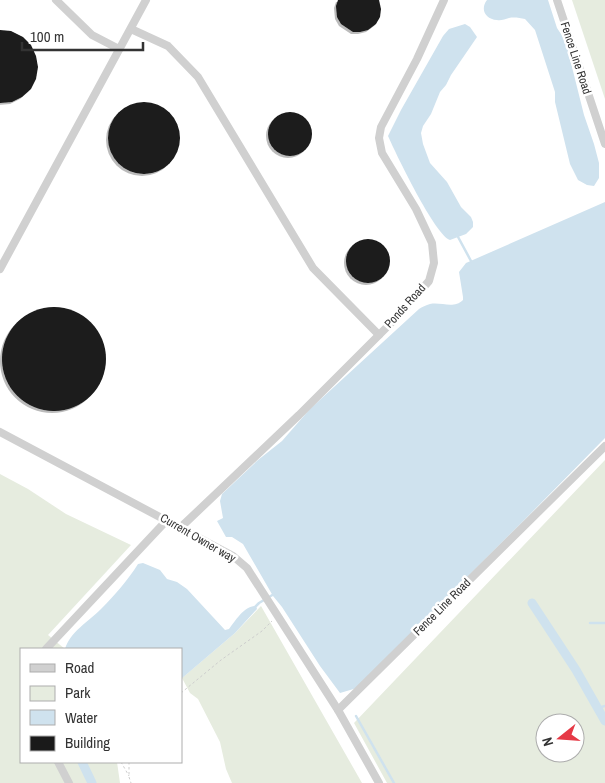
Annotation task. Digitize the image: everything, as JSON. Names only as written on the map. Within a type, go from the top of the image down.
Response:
[{"type":"street","points":[[56,0],[92,35],[119,50]]},
{"type":"street","points":[[0,269],[146,0]]},
{"type":"street","name":"Ponds Road","points":[[181,527],[299,415],[429,281],[434,263],[432,243],[416,209],[382,153],[379,138],[381,128],[417,59],[444,0]]},
{"type":"street","name":"Fence Line Road","points":[[557,0],[605,144]]},
{"type":"street","points":[[131,29],[168,46],[198,77],[313,268],[378,335]]},
{"type":"street","name":"Current Owner way","points":[[0,432],[233,556],[247,568],[338,710]]},
{"type":"street","name":"Fence Line Road","points":[[338,710],[605,446]]},
{"type":"street","points":[[47,648],[167,520]]},
{"type":"street","points":[[338,710],[379,783]]},
{"type":"street","points":[[59,763],[69,783]]},
{"type":"path","points":[[182,692],[221,660],[262,631],[277,615]]},
{"type":"path","points":[[122,763],[131,783]]},
{"type":"path","points":[[129,763],[129,777]]},
{"type":"green space","points":[[572,0],[605,0],[605,99]]},
{"type":"green space","points":[[605,460],[605,783],[387,783],[354,723]]},
{"type":"green space","points":[[0,474],[28,489],[66,514],[131,545],[48,635],[64,648],[20,648],[20,763],[117,763],[120,783],[0,783]]},
{"type":"green space","points":[[261,606],[362,783],[232,783],[226,769],[220,742],[198,699],[190,693],[182,678],[235,633]]},
{"type":"water","points":[[487,0],[548,0],[557,28],[567,47],[584,115],[599,163],[599,178],[594,186],[587,185],[578,180],[570,164],[555,102],[555,92],[535,30],[525,19],[499,20],[489,18],[484,10]]},
{"type":"water","points":[[465,24],[470,27],[477,37],[440,92],[421,133],[430,163],[447,182],[461,207],[471,217],[473,222],[473,227],[466,234],[450,240],[443,235],[426,210],[388,136],[443,36],[449,29]]},
{"type":"water","points":[[605,202],[605,438],[357,688],[340,693],[273,596],[243,544],[232,537],[226,537],[217,521],[223,518],[220,501],[222,494],[258,460],[282,441],[310,409],[419,309],[430,304],[452,305],[463,300],[459,272],[466,263]]},
{"type":"water","points":[[143,563],[160,570],[167,579],[177,582],[187,589],[225,630],[229,629],[248,608],[256,606],[257,609],[235,633],[182,678],[182,648],[65,648],[75,632],[101,609],[126,582],[138,564]]},
{"type":"building","points":[[338,0],[379,0],[380,17],[376,24],[368,30],[353,32],[341,24],[337,17],[336,6]]},
{"type":"building","points":[[0,30],[11,31],[23,37],[31,45],[38,67],[36,79],[31,89],[22,97],[12,102],[0,103]]},
{"type":"building","points":[[144,102],[164,108],[174,118],[180,138],[174,158],[164,168],[144,174],[124,168],[114,158],[108,138],[114,118],[124,108]]},
{"type":"building","points":[[286,112],[294,112],[306,118],[312,134],[306,150],[294,156],[286,156],[274,150],[268,138],[268,130],[274,118]]},
{"type":"building","points":[[364,239],[372,239],[384,245],[390,261],[384,277],[372,283],[364,283],[352,277],[346,265],[346,257],[352,245]]},
{"type":"building","points":[[54,307],[74,310],[91,322],[103,339],[106,359],[103,379],[91,396],[74,408],[54,411],[34,408],[17,396],[5,379],[2,359],[5,339],[17,322],[34,310]]},
{"type":"waterway","points":[[457,235],[471,261]]},
{"type":"waterway","points":[[254,608],[274,594]]},
{"type":"waterway","points":[[532,603],[576,670],[605,721]]},
{"type":"waterway","points":[[590,623],[605,623]]},
{"type":"waterway","points":[[598,708],[605,706]]},
{"type":"waterway","points":[[356,716],[394,783]]},
{"type":"waterway","points":[[82,763],[92,783]]}]
